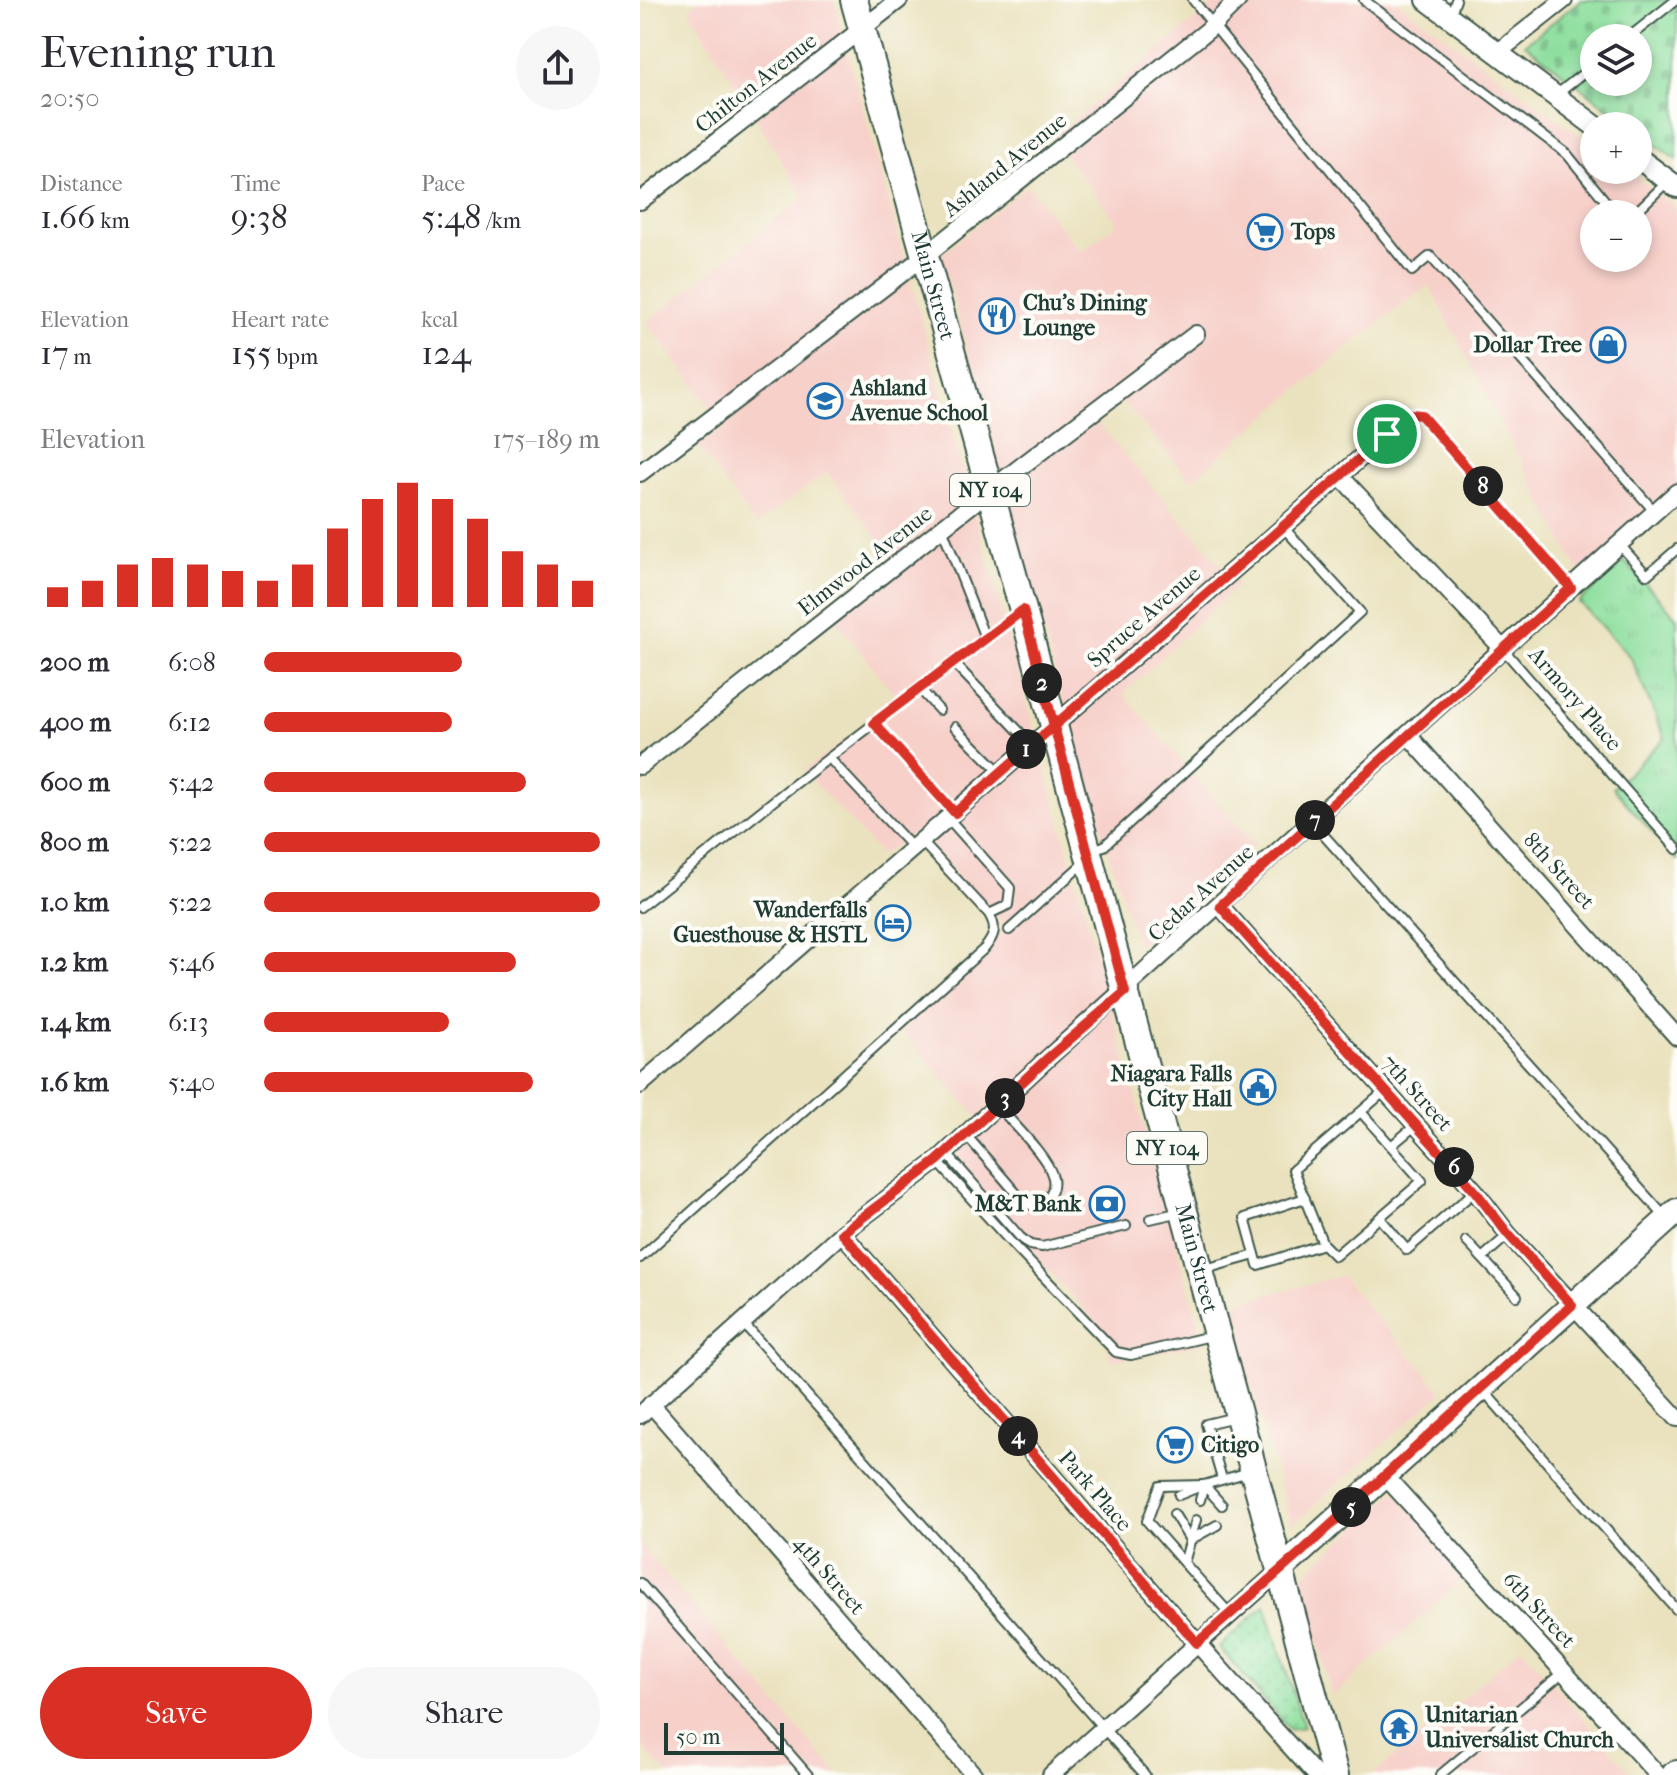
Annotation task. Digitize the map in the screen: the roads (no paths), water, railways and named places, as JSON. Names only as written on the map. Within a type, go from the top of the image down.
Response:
[{"type":"main road","name":"Main Street","points":[[854,0],[1023,610],[1335,1775]]},
{"type":"main road","points":[[1279,1571],[1672,1216]]},
{"type":"street","name":"Chilton Avenue","points":[[640,201],[899,0]]},
{"type":"street","name":"Ashland Avenue","points":[[640,473],[926,255],[1212,26],[1238,0]]},
{"type":"street","points":[[1427,0],[1453,8],[1497,53],[1580,115]]},
{"type":"street","points":[[1497,53],[1564,0]]},
{"type":"street","points":[[1652,168],[1673,184]]},
{"type":"street","name":"Elmwood Avenue","points":[[640,766],[990,490],[1196,334]]},
{"type":"street","name":"Spruce Avenue","points":[[640,1085],[1387,434]]},
{"type":"street","name":"Armory Place","points":[[1340,476],[1503,649]]},
{"type":"street","name":"Cedar Avenue","points":[[645,1409],[842,1233],[942,1157],[1677,492]]},
{"type":"street","name":"8th Street","points":[[1408,735],[1677,1037]]},
{"type":"street","name":"7th Street","points":[[1220,906],[1475,1191],[1508,1234],[1677,1418]]},
{"type":"street","name":"Park Place","points":[[842,1233],[1197,1643],[1316,1775]]},
{"type":"street","name":"4th Street","points":[[645,1409],[974,1775]]},
{"type":"street","name":"6th Street","points":[[1385,1476],[1658,1775]]},
{"type":"street","points":[[1051,1775],[1279,1571]]},
{"type":"lane","points":[[1193,0],[1412,271],[1430,256],[1655,512]]},
{"type":"lane","points":[[1364,0],[1567,154],[1605,200]]},
{"type":"lane","points":[[1646,24],[1676,0]]},
{"type":"lane","points":[[1555,96],[1580,76]]},
{"type":"lane","points":[[1652,200],[1673,184]]},
{"type":"lane","points":[[1387,434],[1410,414],[1421,415],[1571,588]]},
{"type":"lane","points":[[1009,930],[1089,854],[1104,846],[1360,612],[1283,527]]},
{"type":"lane","points":[[942,528],[985,638]]},
{"type":"lane","points":[[1619,544],[1647,575],[1677,549]]},
{"type":"lane","points":[[640,907],[1023,610]]},
{"type":"lane","name":"Armory Place","points":[[1503,649],[1677,849]]},
{"type":"lane","points":[[953,662],[1031,744]]},
{"type":"lane","points":[[919,688],[939,710]]},
{"type":"lane","points":[[874,723],[1010,888],[1008,905],[989,914]]},
{"type":"lane","points":[[955,727],[1000,772]]},
{"type":"lane","points":[[640,1258],[985,948],[993,936],[995,925],[989,914],[829,758]]},
{"type":"lane","points":[[1312,822],[1672,1216]]},
{"type":"lane","points":[[1361,1112],[1422,1181],[1335,1256],[1323,1244],[1293,1170],[1385,1090]]},
{"type":"lane","points":[[966,1135],[1023,1201],[1030,1205],[1046,1202],[1053,1193],[1053,1178],[1045,1162],[997,1105]]},
{"type":"lane","points":[[1391,1146],[1416,1125]]},
{"type":"lane","points":[[942,1157],[1030,1245],[1042,1247],[1126,1226]]},
{"type":"lane","points":[[942,1157],[1016,1248],[1116,1352],[1131,1355],[1217,1334]]},
{"type":"lane","points":[[1380,1218],[1407,1250],[1475,1191]]},
{"type":"lane","points":[[1305,1198],[1245,1218],[1258,1265],[1323,1244]]},
{"type":"lane","points":[[1150,1219],[1184,1211]]},
{"type":"lane","points":[[1482,1258],[1508,1234]]},
{"type":"lane","points":[[1466,1241],[1517,1296]]},
{"type":"lane","points":[[1200,1271],[1255,1255]]},
{"type":"lane","points":[[743,1323],[1145,1775]]},
{"type":"lane","points":[[1482,1388],[1677,1610]]},
{"type":"lane","points":[[1222,1479],[1206,1424],[1238,1416]]},
{"type":"lane","points":[[1179,1495],[1253,1471]]},
{"type":"lane","points":[[1200,1500],[1204,1485]]},
{"type":"lane","points":[[1222,1505],[1204,1485],[1160,1486],[1147,1521],[1230,1614]]},
{"type":"lane","points":[[1174,1514],[1190,1540]]},
{"type":"lane","points":[[1184,1563],[1196,1520]]},
{"type":"lane","points":[[1190,1540],[1217,1525]]},
{"type":"lane","points":[[640,1583],[808,1775]]},
{"type":"lane","points":[[1440,1775],[1565,1671]]},
{"type":"place","name":"Tops","points":[[1265,232]]},
{"type":"place","name":"Chu's Dining Lounge","points":[[997,316]]},
{"type":"place","name":"Dollar Tree","points":[[1608,345]]},
{"type":"place","name":"Ashland Avenue School","points":[[825,401]]},
{"type":"place","name":"Wanderfalls Guesthouse & HSTL","points":[[893,923]]},
{"type":"place","name":"Niagara Falls City Hall","points":[[1258,1087]]},
{"type":"place","name":"M&T Bank","points":[[1107,1204]]},
{"type":"place","name":"Citigo","points":[[1175,1445]]},
{"type":"place","name":"Unitarian Universalist Church","points":[[1399,1728]]}]
